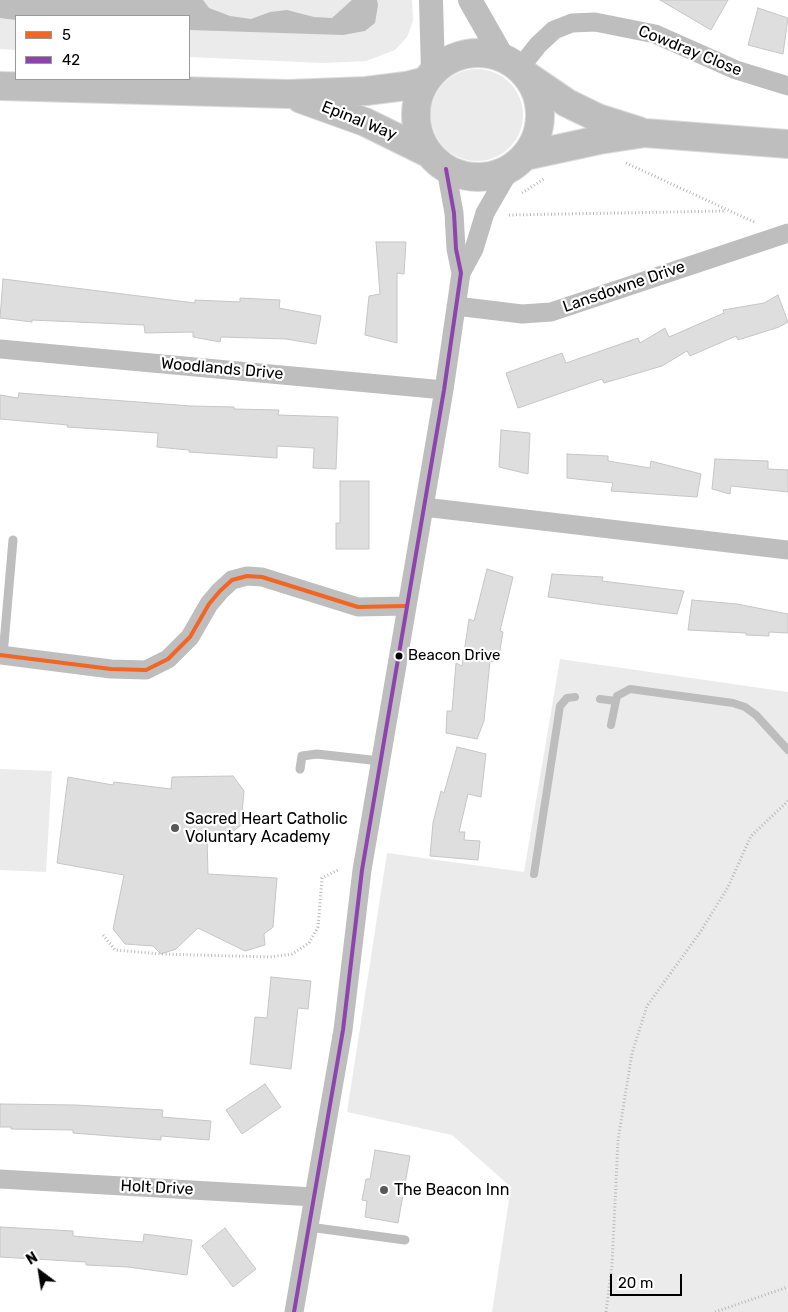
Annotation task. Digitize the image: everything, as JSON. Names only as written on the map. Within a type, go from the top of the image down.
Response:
[{"type":"main road","points":[[645,133],[598,118],[567,103],[516,67],[489,54],[466,54],[445,62],[429,76],[419,94],[416,110],[420,140],[437,161],[461,175],[478,177],[496,175],[518,162],[598,140],[645,133],[788,144]]},
{"type":"main road","points":[[516,67],[535,90],[540,107],[539,125],[534,141],[518,162]]},
{"type":"main road","name":"Epinal Way","points":[[0,86],[288,94],[366,91],[406,86],[429,76]]},
{"type":"main road","name":"Epinal Way","points":[[288,94],[365,122],[437,161]]},
{"type":"street","points":[[429,76],[431,0]]},
{"type":"street","points":[[470,0],[516,67]]},
{"type":"street","name":"Cowdray Close","points":[[516,67],[554,30],[572,23],[596,22],[655,34],[736,70],[788,86]]},
{"type":"street","points":[[294,1312],[343,1030],[362,870],[444,390],[460,274],[456,249],[454,213],[437,161]]},
{"type":"street","points":[[460,274],[493,214],[518,162]]},
{"type":"street","name":"Lansdowne Drive","points":[[456,306],[522,314],[551,312],[785,234]]},
{"type":"street","name":"Woodlands Drive","points":[[0,349],[444,390]]},
{"type":"street","points":[[424,507],[788,550]]},
{"type":"street","points":[[2,655],[110,669],[146,670],[168,660],[190,637],[209,604],[220,591],[232,580],[247,576],[262,577],[358,607],[406,606]]},
{"type":"street","name":"Holt Drive","points":[[0,1179],[314,1197]]},
{"type":"lane","points":[[2,655],[13,540]]},
{"type":"lane","points":[[300,769],[302,756],[317,754],[380,761]]},
{"type":"lane","points":[[309,1227],[405,1240]]},
{"type":"path","points":[[625,162],[727,211],[785,234]]},
{"type":"path","points":[[516,197],[549,177]]},
{"type":"path","points":[[493,214],[727,211]]},
{"type":"path","points":[[606,1312],[612,1265],[618,1140],[632,1053],[647,1006],[701,931],[728,887],[751,836],[788,801]]},
{"type":"path","points":[[103,934],[114,950],[161,954],[270,957],[292,954],[309,944],[318,927],[322,878],[343,868]]},
{"type":"path","points":[[715,1312],[788,1287]]},
{"type":"shaded area","points":[[0,0],[412,0],[413,21],[407,37],[395,50],[366,61],[323,63],[190,57],[190,15],[15,15],[15,50],[0,49]]},
{"type":"shaded area","points":[[0,0],[203,0],[209,8],[230,16],[251,19],[270,12],[287,10],[314,17],[332,18],[352,0],[377,0],[378,5],[375,23],[365,31],[343,35],[190,30],[190,15],[15,15],[15,20],[0,18]]},
{"type":"shaded area","points":[[477,69],[495,73],[509,83],[519,97],[523,115],[519,133],[509,147],[495,157],[477,161],[459,157],[445,147],[435,133],[431,115],[435,97],[445,83],[459,73]]},
{"type":"shaded area","points":[[560,659],[788,692],[788,1312],[492,1312],[511,1187],[452,1135],[347,1112],[387,853],[524,872]]},
{"type":"shaded area","points":[[0,769],[52,771],[46,872],[0,870]]},
{"type":"building","points":[[660,0],[728,0],[711,30]]},
{"type":"building","points":[[758,8],[788,18],[783,54],[748,45]]},
{"type":"building","points":[[376,242],[406,242],[404,274],[397,273],[397,343],[365,335],[369,296],[380,294]]},
{"type":"building","points":[[3,279],[195,303],[195,300],[240,302],[240,298],[280,300],[279,308],[321,316],[316,344],[286,339],[221,337],[220,342],[193,337],[193,332],[145,333],[144,325],[32,320],[32,322],[0,318]]},
{"type":"building","points":[[778,295],[788,322],[779,327],[738,340],[736,336],[690,356],[687,351],[662,366],[604,383],[602,379],[518,408],[506,373],[562,353],[566,363],[638,338],[640,343],[665,328],[669,337],[724,313],[723,310],[764,303]]},
{"type":"building","points":[[19,393],[191,406],[234,407],[234,409],[279,410],[278,415],[338,417],[336,469],[313,468],[314,448],[277,446],[277,458],[189,452],[189,450],[157,447],[158,433],[67,427],[68,425],[0,419],[0,395],[18,398]]},
{"type":"building","points":[[501,430],[530,433],[528,474],[499,467]]},
{"type":"building","points":[[567,454],[608,456],[608,461],[650,468],[651,461],[701,474],[697,497],[611,491],[613,483],[567,478]]},
{"type":"building","points":[[715,459],[768,461],[768,469],[788,470],[788,492],[731,486],[730,494],[712,489]]},
{"type":"building","points":[[340,481],[369,481],[369,549],[336,549],[336,523],[340,523]]},
{"type":"building","points":[[487,569],[513,577],[500,631],[503,632],[498,662],[490,661],[484,721],[477,739],[446,733],[447,711],[452,711],[456,663],[462,666],[469,619],[474,621]]},
{"type":"building","points":[[552,574],[603,577],[602,581],[684,591],[677,614],[598,604],[548,597]]},
{"type":"building","points":[[692,600],[737,604],[788,614],[788,633],[769,632],[769,636],[688,630]]},
{"type":"building","points":[[457,747],[486,754],[481,797],[468,794],[459,832],[465,832],[464,840],[480,841],[478,860],[430,856],[433,823],[441,791],[444,793]]},
{"type":"building","points":[[233,776],[244,791],[241,825],[226,837],[207,838],[208,874],[277,878],[273,927],[264,934],[265,945],[245,951],[198,928],[176,949],[161,954],[153,946],[125,944],[113,929],[124,875],[57,863],[68,777],[113,785],[114,782],[171,789],[172,777]]},
{"type":"building","points":[[271,977],[311,981],[308,1009],[298,1008],[291,1069],[250,1064],[255,1017],[267,1018]]},
{"type":"building","points":[[265,1084],[281,1107],[242,1134],[226,1110]]},
{"type":"building","points":[[0,1104],[76,1105],[163,1110],[162,1117],[211,1121],[209,1140],[161,1136],[161,1140],[73,1133],[73,1130],[11,1129],[11,1127],[0,1127]]},
{"type":"building","name":"The Beacon Inn","points":[[375,1150],[410,1156],[398,1223],[365,1217],[367,1201],[362,1200],[366,1179],[370,1179]]},
{"type":"building","points":[[0,1227],[73,1231],[73,1236],[143,1242],[144,1234],[192,1240],[187,1275],[128,1267],[86,1265],[86,1262],[0,1257]]},
{"type":"building","points":[[225,1228],[256,1269],[233,1287],[202,1246]]},
{"type":"waterway","points":[[611,725],[617,696],[630,689],[733,703],[745,707],[756,715],[788,750]]},
{"type":"waterway","points":[[534,874],[560,706],[567,698],[575,697]]},
{"type":"waterway","points":[[600,699],[616,701]]},
{"type":"transit line","name":"42","points":[[294,1312],[343,1030],[362,870],[444,390],[461,273],[456,249],[454,213],[446,169]]},
{"type":"transit line","name":"5","points":[[0,655],[111,669],[146,670],[168,659],[190,637],[209,604],[220,591],[232,580],[247,576],[262,577],[358,607],[405,606]]},
{"type":"place","name":"Beacon Drive","points":[[399,656]]},
{"type":"place","name":"Sacred Heart Catholic Voluntary Academy","points":[[175,828]]},
{"type":"place","name":"The Beacon Inn","points":[[384,1190]]}]
